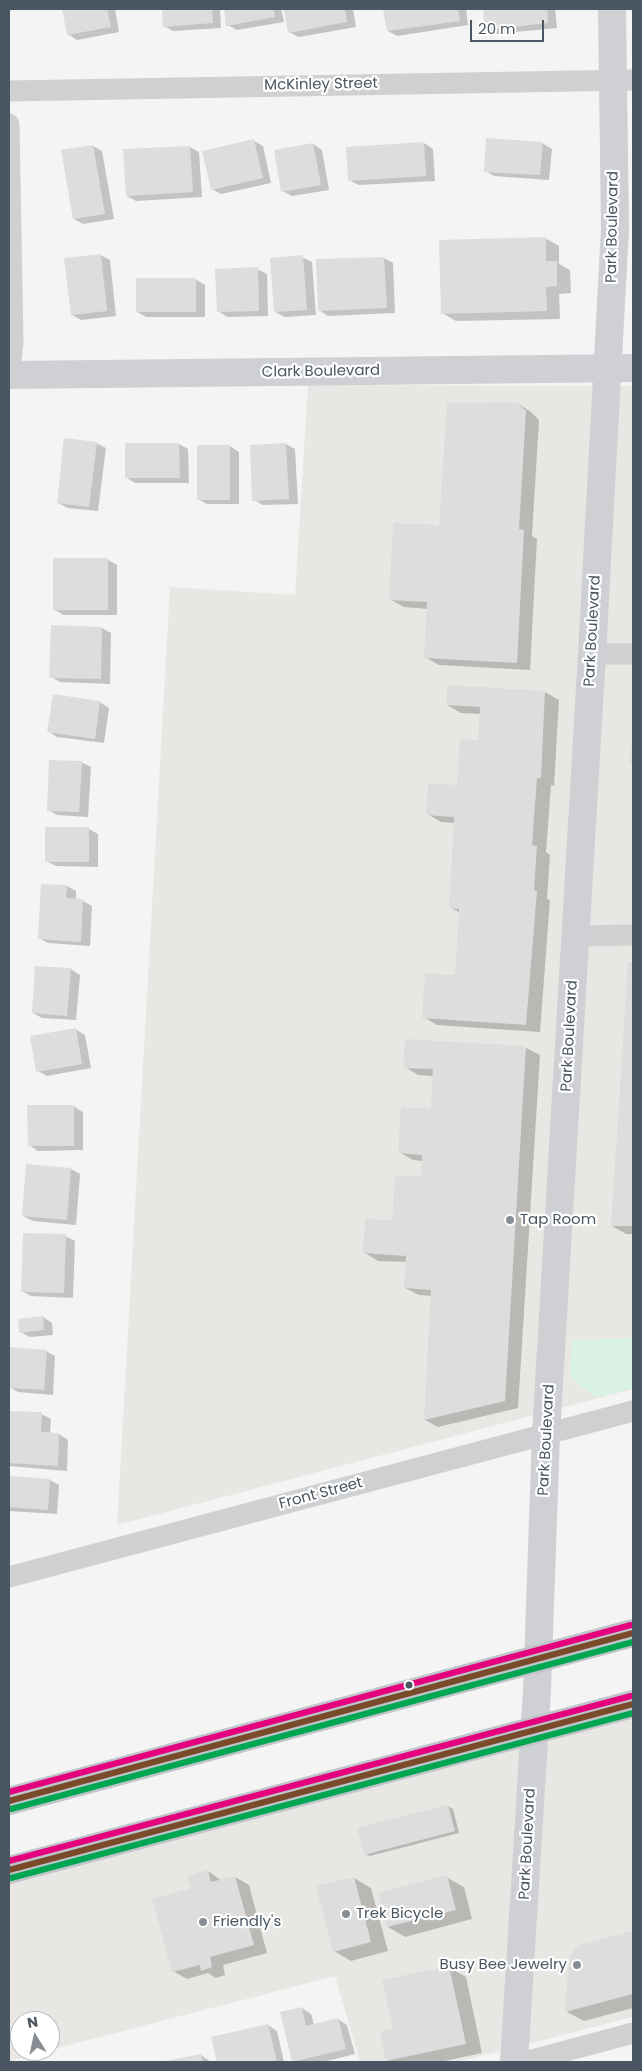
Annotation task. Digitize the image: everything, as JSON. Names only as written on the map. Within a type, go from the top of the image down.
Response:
[{"type":"highway","points":[[9,1801],[633,1633]]},
{"type":"highway","points":[[9,1870],[633,1704]]},
{"type":"main road","name":"Park Boulevard","points":[[514,2062],[535,1730],[546,1434],[592,654],[621,368],[615,230],[623,80],[612,9]]},
{"type":"main road","name":"Clark Boulevard","points":[[9,375],[621,368]]},
{"type":"street","name":"McKinley Street","points":[[9,91],[623,80]]},
{"type":"street","points":[[9,124],[13,343],[9,379]]},
{"type":"street","points":[[592,654],[633,654]]},
{"type":"street","points":[[575,936],[633,935]]},
{"type":"street","name":"Front Street","points":[[9,1577],[633,1411]]},
{"type":"street","points":[[525,2062],[633,2033]]},
{"type":"shaded area","points":[[308,385],[633,386],[633,1389],[117,1525],[170,587],[295,595]]},
{"type":"shaded area","points":[[633,1694],[633,2017],[457,2062],[360,2062],[335,1976],[60,2047],[60,2011],[10,2011],[9,2061],[9,1857]]},
{"type":"green space","points":[[633,1338],[633,1388],[604,1396],[593,1395],[576,1383],[570,1372],[572,1340]]},
{"type":"building","points":[[62,9],[107,9],[111,27],[67,35]]},
{"type":"building","points":[[162,9],[212,9],[213,23],[163,27]]},
{"type":"building","points":[[224,9],[274,9],[275,17],[226,26]]},
{"type":"building","points":[[284,9],[345,9],[347,22],[288,33]]},
{"type":"building","points":[[383,9],[458,9],[460,21],[387,31]]},
{"type":"building","points":[[483,9],[547,9],[548,23],[485,30]]},
{"type":"building","points":[[486,138],[543,142],[540,175],[484,172]]},
{"type":"building","points":[[254,139],[263,178],[211,190],[202,151]]},
{"type":"building","points":[[424,142],[426,176],[348,181],[346,147]]},
{"type":"building","points":[[313,143],[321,185],[281,192],[274,150]]},
{"type":"building","points":[[93,145],[105,214],[73,219],[61,150]]},
{"type":"building","points":[[190,146],[193,192],[126,196],[123,149]]},
{"type":"building","points":[[546,237],[546,261],[557,261],[557,286],[546,287],[547,311],[441,314],[439,240]]},
{"type":"building","points":[[101,254],[107,311],[71,315],[64,258]]},
{"type":"building","points":[[303,255],[307,310],[274,312],[270,258]]},
{"type":"building","points":[[384,257],[387,308],[318,311],[316,259]]},
{"type":"building","points":[[258,267],[259,311],[217,312],[215,269]]},
{"type":"building","points":[[136,278],[196,278],[196,312],[136,312]]},
{"type":"building","points":[[517,402],[526,411],[519,529],[524,530],[517,663],[424,658],[427,602],[389,600],[393,523],[439,525],[447,403]]},
{"type":"building","points":[[64,438],[97,442],[89,507],[57,503]]},
{"type":"building","points":[[125,443],[179,443],[180,478],[125,478]]},
{"type":"building","points":[[286,443],[289,499],[252,501],[250,445]]},
{"type":"building","points":[[197,445],[230,445],[230,500],[197,500]]},
{"type":"building","points":[[53,558],[108,558],[108,610],[53,610]]},
{"type":"building","points":[[51,625],[102,627],[101,679],[49,678]]},
{"type":"building","points":[[447,685],[545,691],[541,778],[537,778],[532,845],[537,846],[534,890],[537,891],[526,1025],[422,1018],[425,973],[455,975],[459,909],[449,908],[454,817],[426,815],[428,783],[457,785],[460,739],[478,740],[480,707],[446,705]]},
{"type":"building","points":[[53,694],[100,701],[95,739],[47,732]]},
{"type":"building","points":[[632,743],[633,765],[629,765]]},
{"type":"building","points":[[49,760],[82,761],[79,812],[47,811]]},
{"type":"building","points":[[45,827],[89,827],[89,862],[45,862]]},
{"type":"building","points":[[41,884],[67,885],[66,898],[83,899],[81,942],[38,939]]},
{"type":"building","points":[[628,962],[633,962],[633,1226],[611,1226]]},
{"type":"building","points":[[35,966],[71,968],[67,1016],[32,1013]]},
{"type":"building","points":[[76,1028],[82,1064],[36,1072],[30,1036]]},
{"type":"building","points":[[405,1039],[526,1046],[505,1401],[424,1420],[431,1290],[404,1288],[406,1256],[363,1253],[365,1219],[392,1220],[395,1175],[421,1177],[422,1155],[398,1153],[401,1107],[431,1109],[433,1069],[403,1068]]},
{"type":"building","points":[[27,1105],[74,1105],[74,1146],[28,1146]]},
{"type":"building","points":[[26,1164],[71,1168],[67,1220],[22,1216]]},
{"type":"building","points":[[23,1233],[66,1234],[64,1293],[21,1292]]},
{"type":"building","points":[[43,1316],[44,1330],[19,1333],[18,1319]]},
{"type":"building","points":[[10,1347],[47,1350],[44,1390],[9,1388]]},
{"type":"building","points":[[9,1411],[42,1412],[41,1432],[59,1433],[58,1466],[9,1463]]},
{"type":"building","points":[[9,1476],[50,1479],[48,1510],[9,1507]]},
{"type":"building","points":[[448,1805],[455,1831],[364,1855],[357,1828]]},
{"type":"building","name":"Friendly's","points":[[208,1870],[211,1882],[235,1876],[254,1945],[210,1957],[212,1967],[201,1971],[200,1965],[172,1972],[152,1899],[191,1888],[187,1876]]},
{"type":"building","points":[[447,1875],[456,1910],[387,1927],[378,1893]]},
{"type":"building","points":[[354,1877],[371,1942],[333,1952],[316,1886]]},
{"type":"building","points":[[633,1931],[633,1994],[565,2012],[569,1958],[578,1945]]},
{"type":"building","points":[[449,1966],[466,2044],[386,2061],[380,2032],[393,2029],[382,1980]]},
{"type":"building","points":[[302,2007],[306,2026],[338,2018],[346,2049],[292,2062],[280,2012]]},
{"type":"building","points":[[268,2024],[277,2062],[217,2062],[211,2037]]},
{"type":"building","points":[[201,2054],[203,2062],[165,2062],[165,2061]]},
{"type":"transit line","points":[[9,1792],[631,1625]]},
{"type":"transit line","points":[[9,1801],[633,1633]]},
{"type":"transit line","points":[[11,1809],[633,1642]]},
{"type":"transit line","points":[[9,1861],[631,1696]]},
{"type":"transit line","points":[[9,1870],[633,1704]]},
{"type":"transit line","points":[[11,1878],[633,1713]]},
{"type":"place","name":"Tap Room","points":[[510,1220]]},
{"type":"place","name":"Trek Bicycle","points":[[346,1914]]},
{"type":"place","name":"Friendly's","points":[[203,1922]]},
{"type":"place","name":"Busy Bee Jewelry","points":[[577,1965]]}]
